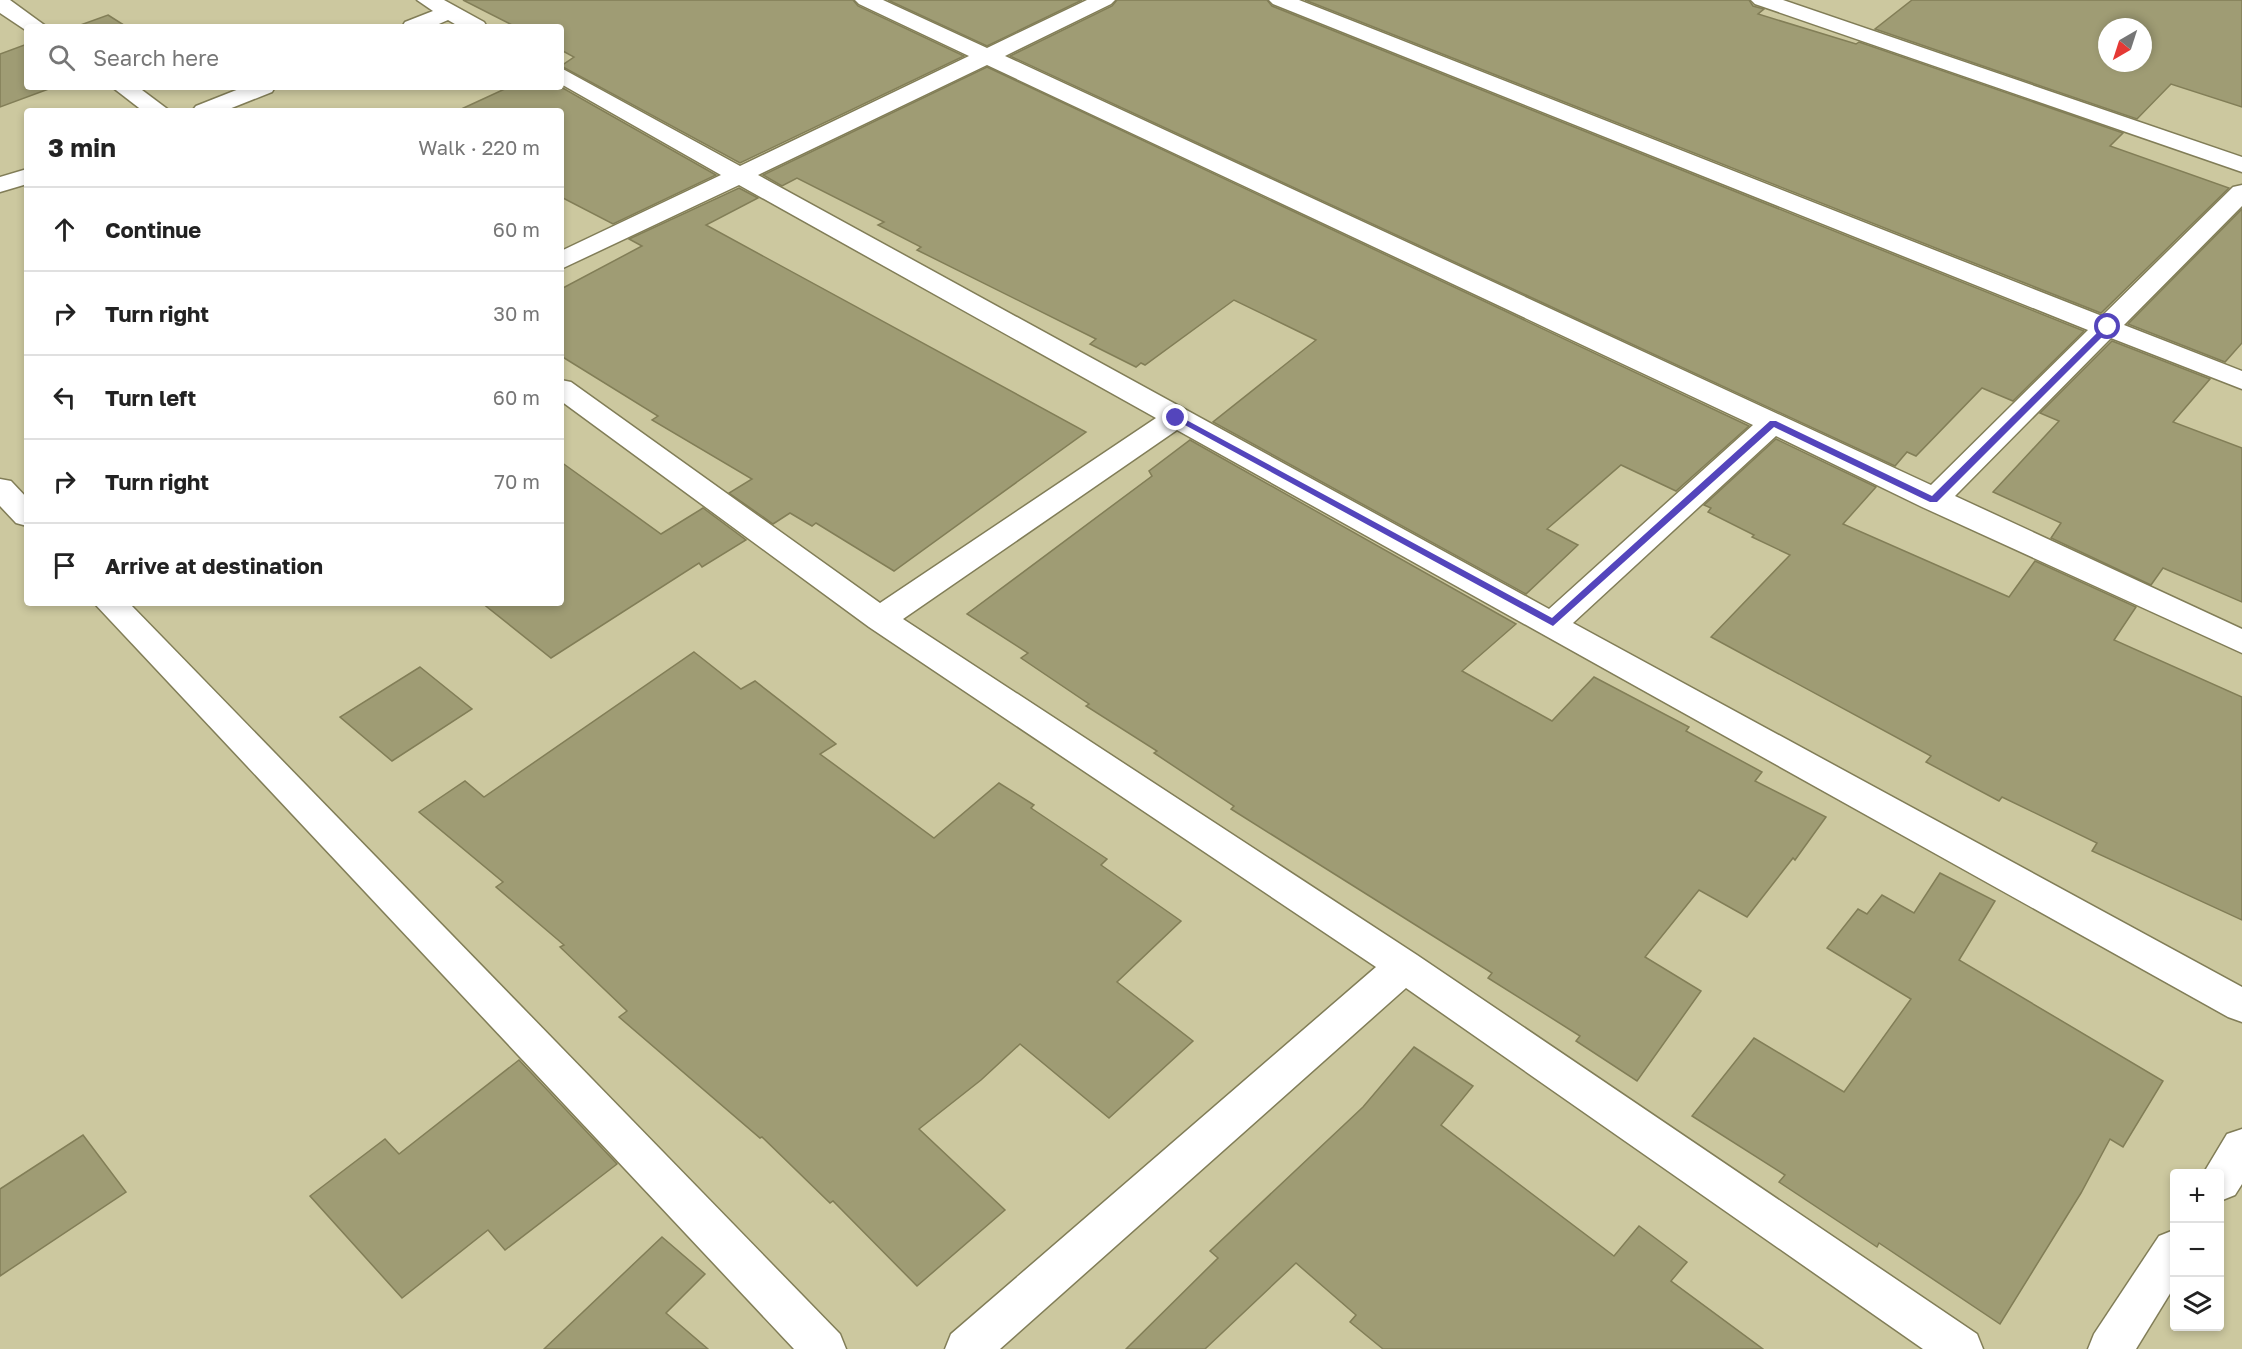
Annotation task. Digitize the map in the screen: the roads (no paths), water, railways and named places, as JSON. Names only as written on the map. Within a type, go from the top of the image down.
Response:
[{"type":"street","points":[[428,0],[471,24]]},
{"type":"street","points":[[866,0],[2242,642]]},
{"type":"street","points":[[564,260],[1104,0]]},
{"type":"street","points":[[1280,0],[2242,381]]},
{"type":"street","points":[[1762,0],[2242,165]]},
{"type":"street","points":[[0,3],[32,24]]},
{"type":"street","points":[[420,24],[450,12]]},
{"type":"street","points":[[564,77],[1176,418],[1553,623],[2242,1006]]},
{"type":"street","points":[[127,90],[154,108]]},
{"type":"street","points":[[212,108],[256,90]]},
{"type":"street","points":[[0,185],[24,177]]},
{"type":"street","points":[[1934,500],[2242,192]]},
{"type":"street","points":[[564,390],[880,619],[1404,966],[1961,1349]]},
{"type":"street","points":[[880,619],[1176,418]]},
{"type":"street","points":[[1553,623],[1773,423]]},
{"type":"street","points":[[0,488],[24,513]]},
{"type":"street","points":[[113,606],[824,1349]]},
{"type":"street","points":[[967,1349],[1404,966]]},
{"type":"street","points":[[2224,1176],[2242,1148]]},
{"type":"street","points":[[2110,1349],[2170,1259]]}]
